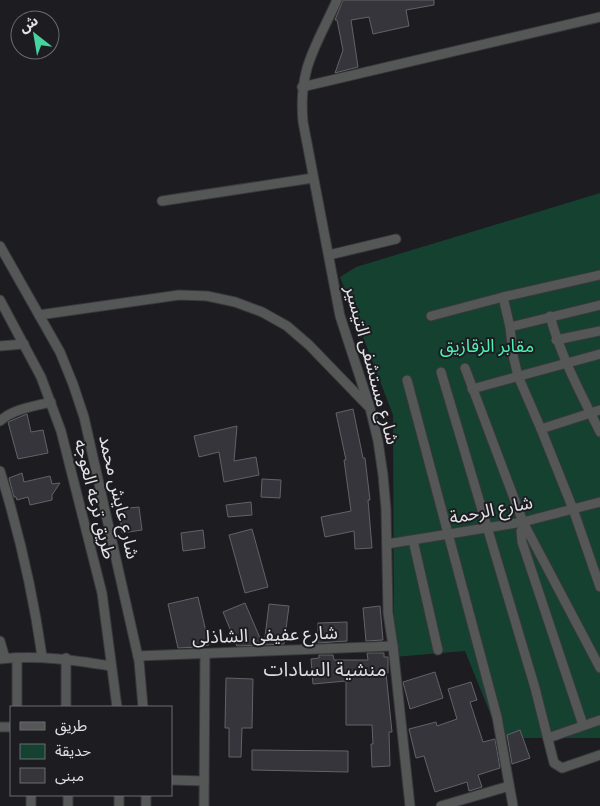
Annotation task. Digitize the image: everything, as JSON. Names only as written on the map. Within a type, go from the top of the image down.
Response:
[{"type":"street","name":"شارع مستشفى التيسير","points":[[337,0],[309,59],[302,87],[301,104],[313,178],[340,316],[370,408],[383,475],[388,613],[410,806]]},
{"type":"street","points":[[302,87],[600,17]]},
{"type":"street","points":[[162,201],[313,178]]},
{"type":"street","points":[[328,255],[396,240]]},
{"type":"street","name":"شارع عايش محمد","points":[[0,246],[60,352],[84,417],[138,656],[143,706]]},
{"type":"street","points":[[431,316],[600,275]]},
{"type":"street","points":[[39,315],[179,295],[207,296],[236,302],[262,312],[287,326],[310,344],[370,408]]},
{"type":"street","points":[[503,297],[518,376],[573,509],[600,587]]},
{"type":"street","name":"طريق ترعه العوجه","points":[[0,300],[2,310],[24,344],[41,377],[51,402],[71,469],[102,593],[118,706]]},
{"type":"street","points":[[510,327],[600,305]]},
{"type":"street","points":[[550,316],[556,340],[565,362],[600,432]]},
{"type":"street","points":[[556,340],[600,331]]},
{"type":"street","points":[[0,346],[24,344]]},
{"type":"street","points":[[472,389],[565,362],[600,354]]},
{"type":"street","points":[[465,368],[524,524],[600,668]]},
{"type":"street","points":[[441,372],[488,528],[553,760],[559,767],[566,767],[600,755]]},
{"type":"street","points":[[407,380],[497,717],[514,806]]},
{"type":"street","points":[[0,421],[5,416],[13,413],[51,402]]},
{"type":"street","points":[[541,429],[600,410]]},
{"type":"street","points":[[0,471],[24,555],[35,607],[42,656]]},
{"type":"street","name":"شارع الرحمة","points":[[387,544],[524,524],[600,502]]},
{"type":"street","points":[[524,524],[522,542],[583,725]]},
{"type":"street","points":[[413,540],[438,650]]},
{"type":"street","points":[[0,641],[3,658],[42,656],[112,666]]},
{"type":"street","name":"شارع عفيفى الشاذلى","points":[[138,656],[393,646]]},
{"type":"street","points":[[204,806],[205,654]]},
{"type":"street","points":[[17,658],[17,706]]},
{"type":"street","points":[[66,658],[66,706]]},
{"type":"street","points":[[548,738],[600,720]]},
{"type":"street","points":[[172,780],[204,781]]},
{"type":"street","points":[[441,806],[509,786]]},
{"type":"green space","name":"مقابر الزقازيق","points":[[600,193],[600,738],[500,738],[465,651],[394,657],[393,415],[340,277],[356,267]]},
{"type":"building","points":[[343,0],[434,0],[434,5],[406,10],[409,26],[373,34],[369,17],[351,20],[358,67],[335,73],[343,50],[337,20],[335,20]]},
{"type":"building","points":[[353,409],[363,458],[365,458],[370,500],[368,500],[372,548],[355,549],[354,531],[325,537],[321,517],[351,511],[344,460],[346,460],[336,413]]},
{"type":"building","points":[[27,414],[31,432],[43,430],[48,453],[18,459],[8,422]]},
{"type":"building","points":[[237,426],[234,461],[256,457],[259,475],[224,482],[219,452],[199,457],[194,436]]},
{"type":"building","points":[[22,473],[24,482],[50,476],[52,484],[60,483],[52,495],[52,500],[30,505],[28,497],[17,500],[14,497],[9,478]]},
{"type":"building","points":[[262,479],[281,480],[280,498],[261,497]]},
{"type":"building","points":[[251,502],[252,515],[228,517],[226,505]]},
{"type":"building","points":[[139,507],[142,530],[122,533],[119,509]]},
{"type":"building","points":[[252,529],[268,587],[245,593],[229,535]]},
{"type":"building","points":[[203,530],[205,548],[183,551],[181,533]]},
{"type":"building","points":[[198,597],[209,645],[178,648],[168,604]]},
{"type":"building","points":[[245,603],[263,645],[237,646],[223,612]]},
{"type":"building","points":[[269,604],[289,606],[284,644],[264,645]]},
{"type":"building","points":[[380,606],[383,640],[366,641],[363,608]]},
{"type":"building","points":[[347,622],[347,641],[318,643],[318,623]]},
{"type":"building","points":[[367,653],[384,653],[384,657],[388,657],[388,673],[386,673],[392,732],[389,732],[390,766],[372,767],[372,725],[346,725],[346,681],[313,684],[311,659],[319,658],[319,655],[333,655],[334,660],[368,660]]},
{"type":"building","points":[[435,672],[443,698],[410,709],[403,682]]},
{"type":"building","points":[[226,678],[253,679],[252,728],[242,728],[241,757],[229,757],[229,728],[225,728]]},
{"type":"building","points":[[471,682],[477,700],[470,702],[483,742],[495,739],[500,768],[478,775],[482,787],[469,791],[467,782],[435,792],[424,756],[416,758],[409,729],[436,722],[437,726],[457,719],[448,689]]},
{"type":"building","points":[[520,730],[530,758],[512,764],[507,735]]},
{"type":"building","points":[[252,750],[348,751],[348,772],[252,770]]},
{"type":"district","name":"منشية السادات","points":[[325,669]]}]
